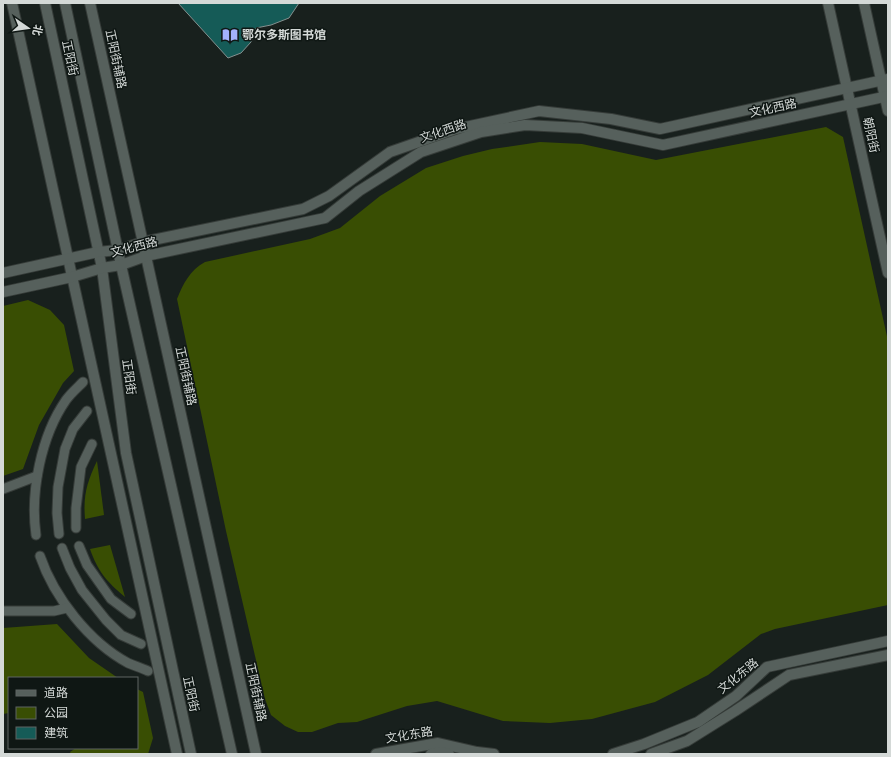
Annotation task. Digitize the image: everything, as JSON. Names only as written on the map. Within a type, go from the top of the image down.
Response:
[{"type":"street","points":[[12,3],[177,754]]},
{"type":"street","name":"正阳街","points":[[44,3],[102,268],[126,453],[191,754]]},
{"type":"street","points":[[65,3],[121,264],[232,754]]},
{"type":"street","name":"正阳街辅路","points":[[90,3],[256,754]]},
{"type":"street","name":"朝阳街","points":[[828,3],[888,272]]},
{"type":"street","name":"朝阳街","points":[[864,3],[884,80],[888,110]]},
{"type":"street","name":"文化西路","points":[[3,273],[98,252],[118,250],[143,242],[303,209],[329,196],[390,152],[456,129],[539,111],[611,119],[660,129],[884,80]]},
{"type":"street","name":"文化西路","points":[[3,292],[72,277],[146,256],[325,218],[359,191],[421,152],[481,132],[525,125],[582,128],[663,145],[887,97]]},
{"type":"street","name":"文化东路","points":[[613,754],[644,744],[698,722],[736,696],[767,667],[888,641]]},
{"type":"street","points":[[652,754],[687,741],[789,675],[888,655]]},
{"type":"street","name":"文化东路","points":[[376,754],[438,743],[477,752],[494,754]]},
{"type":"street","name":"文化东路","points":[[431,754],[441,752],[449,754]]},
{"type":"lane","points":[[36,535],[35,523],[37,476],[50,431],[66,400],[83,382]]},
{"type":"lane","points":[[59,534],[57,512],[58,487],[65,449],[73,429],[87,411]]},
{"type":"lane","points":[[76,528],[76,508],[81,467],[92,444]]},
{"type":"lane","points":[[3,489],[37,476]]},
{"type":"lane","points":[[79,546],[87,565],[112,599],[131,614]]},
{"type":"lane","points":[[62,548],[70,568],[82,590],[106,620],[121,635],[141,644]]},
{"type":"lane","points":[[40,556],[44,568],[67,608],[99,643],[128,662],[148,671]]},
{"type":"lane","points":[[3,611],[54,611],[67,608]]},
{"type":"green space","points":[[826,127],[843,137],[888,341],[888,605],[775,629],[761,634],[708,675],[655,702],[592,719],[550,723],[503,721],[437,701],[407,706],[357,722],[338,723],[312,732],[298,732],[285,726],[271,715],[265,699],[226,531],[177,299],[191,273],[205,262],[310,239],[340,228],[380,196],[426,168],[463,156],[492,149],[540,142],[582,144],[656,160]]},
{"type":"green space","points":[[28,300],[50,310],[64,325],[74,371],[63,383],[39,425],[23,469],[3,476],[3,306]]},
{"type":"green space","points":[[97,461],[104,515],[85,519],[86,489]]},
{"type":"green space","points":[[110,545],[125,597],[104,576],[96,564],[90,549]]},
{"type":"green space","points":[[57,624],[89,658],[117,677],[8,677],[8,713],[3,714],[3,628]]},
{"type":"green space","points":[[138,690],[143,692],[153,738],[148,754],[71,754],[70,752],[74,749],[138,749]]},
{"type":"building","name":"鄂尔多斯图书馆","points":[[178,3],[299,3],[289,18],[271,25],[256,28],[251,42],[241,53],[228,58]]},
{"type":"place","name":"鄂尔多斯图书馆","points":[[230,35]]}]
